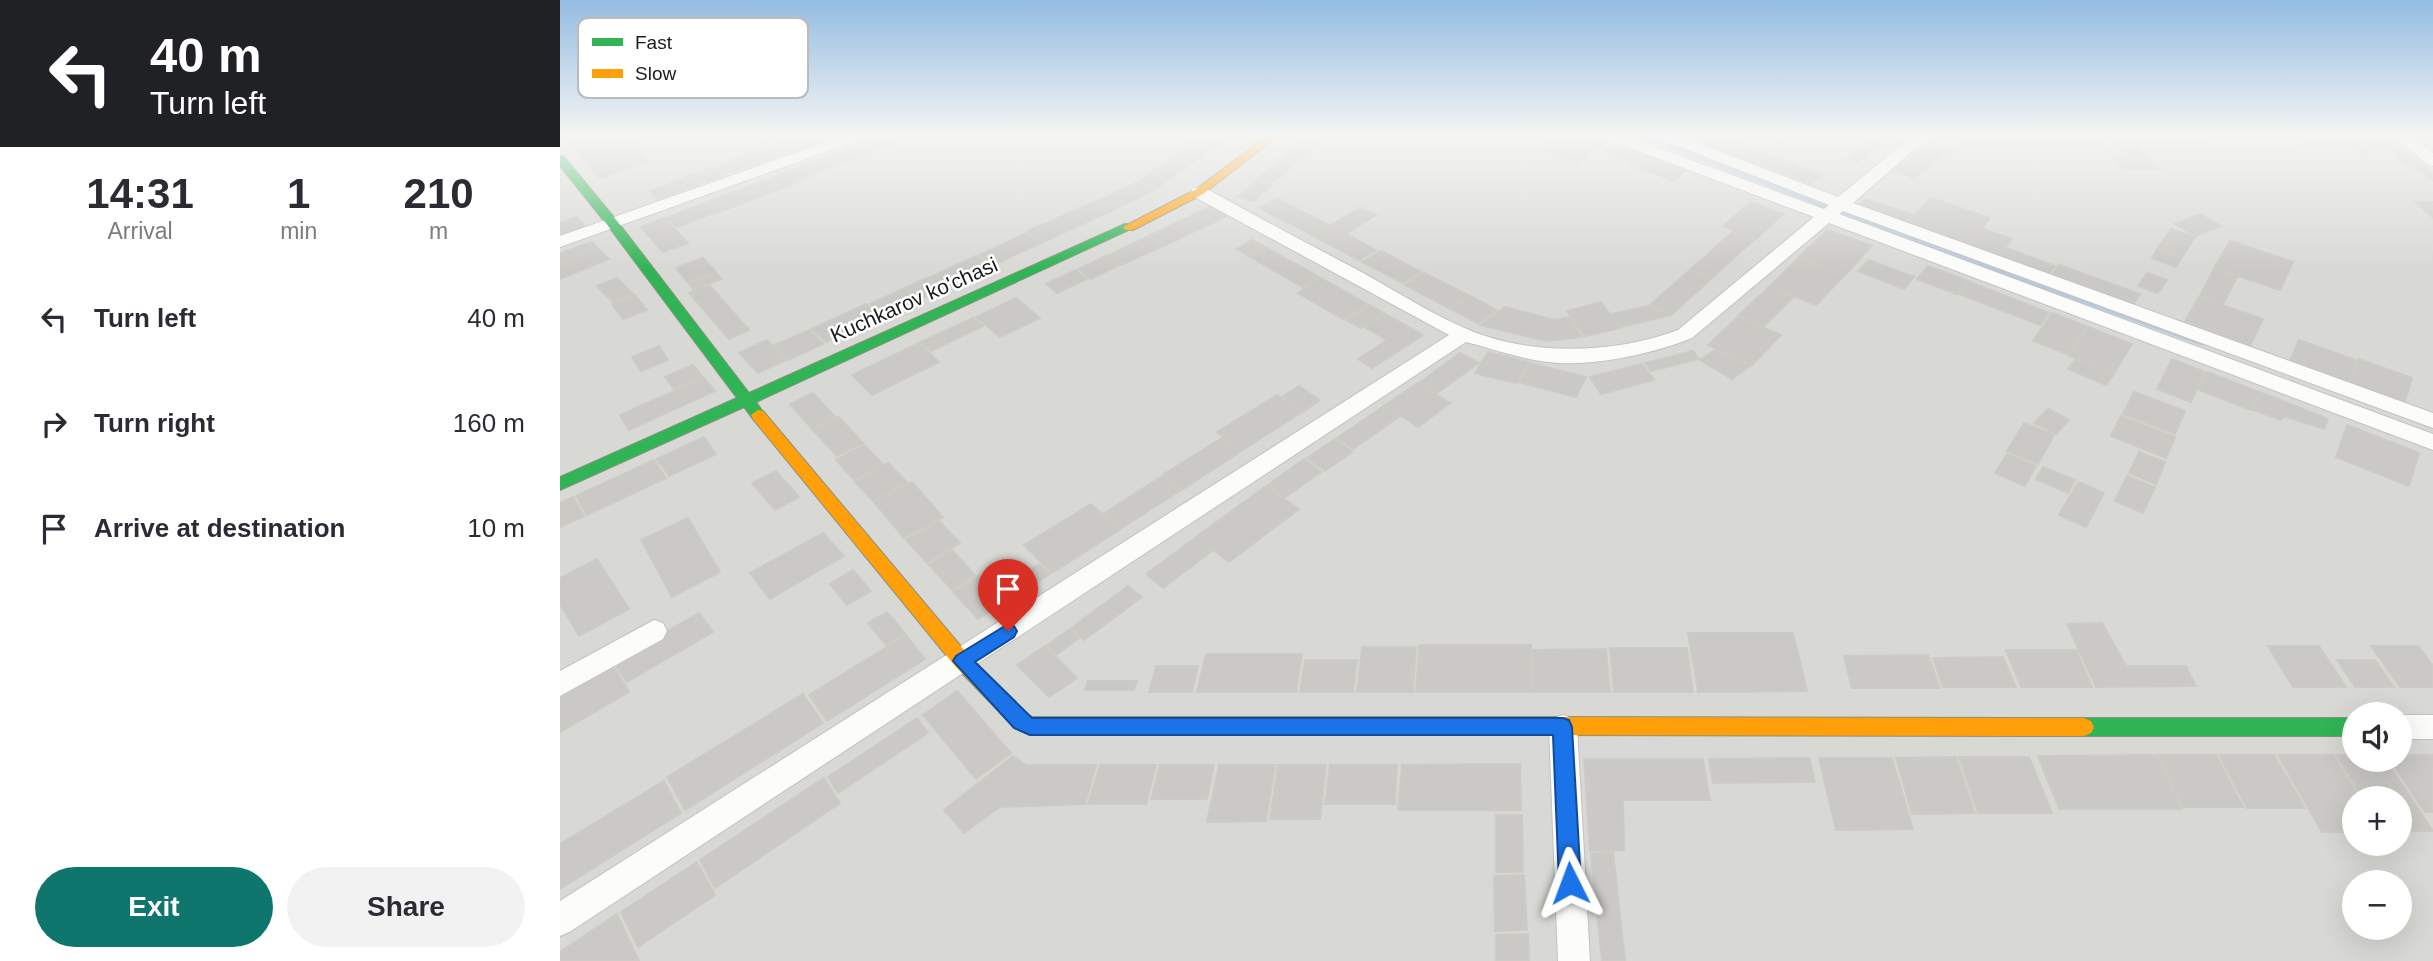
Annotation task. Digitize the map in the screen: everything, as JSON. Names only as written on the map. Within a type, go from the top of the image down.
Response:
[{"type":"street","points":[[578,181],[745,399],[962,661],[1021,722],[1030,726],[2342,727]]},
{"type":"street","points":[[560,242],[731,181]]},
{"type":"street","name":"Kuchkarov ko'chasi","points":[[560,484],[1137,223],[1199,192],[1213,181]]},
{"type":"street","points":[[1745,181],[2433,421]]},
{"type":"street","points":[[1767,181],[1830,210],[2433,442]]},
{"type":"street","points":[[1199,192],[1463,335],[1536,354],[1562,357],[1613,352],[1665,342],[1697,325],[1866,181]]},
{"type":"street","points":[[560,920],[1463,335]]},
{"type":"street","points":[[560,684],[654,631]]},
{"type":"street","points":[[1563,727],[1574,961]]},
{"type":"street","points":[[2412,727],[2433,727]]},
{"type":"shaded area","points":[[560,181],[2433,181],[2433,961],[560,961]]},
{"type":"building","points":[[677,181],[691,181],[696,185],[658,199],[650,191]]},
{"type":"building","points":[[762,181],[774,191],[754,199],[742,189]]},
{"type":"building","points":[[764,181],[800,181],[800,181],[776,191]]},
{"type":"building","points":[[1140,181],[1168,181],[1158,188]]},
{"type":"building","points":[[1256,181],[1272,185],[1253,201],[1237,197]]},
{"type":"building","points":[[1137,182],[1157,189],[1112,210],[1097,201]]},
{"type":"building","points":[[740,190],[752,200],[719,212],[707,202]]},
{"type":"building","points":[[1931,198],[1990,218],[1968,246],[1907,224]]},
{"type":"building","points":[[1277,199],[1305,213],[1288,223],[1260,208]]},
{"type":"building","points":[[1866,199],[1912,215],[1904,223],[1858,207]]},
{"type":"building","points":[[1096,201],[1111,211],[1043,242],[1028,231]]},
{"type":"building","points":[[1751,202],[1783,214],[1756,239],[1723,226]]},
{"type":"building","points":[[2415,202],[2433,202],[2433,218]]},
{"type":"building","points":[[705,203],[716,212],[677,227],[666,218]]},
{"type":"building","points":[[1210,206],[1226,216],[1211,224],[1195,214]]},
{"type":"building","points":[[1360,208],[1376,215],[1346,234],[1376,250],[1359,260],[1313,236]]},
{"type":"building","points":[[1307,214],[1329,225],[1312,235],[1290,223]]},
{"type":"building","points":[[2200,214],[2221,226],[2196,236],[2175,224]]},
{"type":"building","points":[[1193,215],[1209,224],[1166,245],[1151,235]]},
{"type":"building","points":[[577,217],[586,228],[560,237],[560,223]]},
{"type":"building","points":[[664,218],[688,243],[663,252],[641,227]]},
{"type":"building","points":[[1983,229],[2012,239],[1998,256],[1969,246]]},
{"type":"building","points":[[2171,229],[2195,237],[2182,257],[2157,249]]},
{"type":"building","points":[[1828,230],[1872,246],[1845,275],[1799,257]]},
{"type":"building","points":[[1734,231],[1755,239],[1712,278],[1691,269]]},
{"type":"building","points":[[1027,233],[1041,243],[993,265],[979,255]]},
{"type":"building","points":[[1149,236],[1163,246],[1123,264],[1110,255]]},
{"type":"building","points":[[1252,240],[1265,247],[1249,256],[1237,249]]},
{"type":"building","points":[[2230,241],[2293,262],[2280,290],[2214,268]]},
{"type":"building","points":[[592,242],[598,248],[560,263],[560,253]]},
{"type":"building","points":[[1267,248],[1319,277],[1303,287],[1250,257]]},
{"type":"building","points":[[2006,248],[2055,266],[2048,275],[1999,257]]},
{"type":"building","points":[[599,249],[609,259],[560,279],[560,265]]},
{"type":"building","points":[[2157,250],[2181,258],[2176,267],[2152,258]]},
{"type":"building","points":[[1381,251],[1421,272],[1403,283],[1362,262]]},
{"type":"building","points":[[1108,255],[1121,264],[1091,279],[1079,269]]},
{"type":"building","points":[[976,256],[990,266],[942,289],[929,278]]},
{"type":"building","points":[[703,258],[716,272],[688,283],[676,268]]},
{"type":"building","points":[[1798,259],[1844,276],[1816,305],[1770,286]]},
{"type":"building","points":[[1869,260],[1914,277],[1904,289],[1858,271]]},
{"type":"building","points":[[2059,265],[2140,294],[2133,305],[2051,276]]},
{"type":"building","points":[[1928,266],[1968,281],[1957,294],[1917,279]]},
{"type":"building","points":[[2214,269],[2237,277],[2223,304],[2200,296]]},
{"type":"building","points":[[1076,270],[1087,279],[1057,293],[1046,284]]},
{"type":"building","points":[[1690,270],[1711,279],[1672,314],[1650,305]]},
{"type":"building","points":[[1424,273],[1468,295],[1449,308],[1405,285]]},
{"type":"building","points":[[2147,273],[2167,280],[2158,293],[2138,286]]},
{"type":"building","points":[[717,274],[721,279],[693,289],[689,284]]},
{"type":"building","points":[[617,278],[633,294],[613,302],[597,286]]},
{"type":"building","points":[[927,278],[941,289],[883,316],[870,304]]},
{"type":"building","points":[[1321,278],[1367,304],[1343,319],[1298,293]]},
{"type":"building","points":[[1970,282],[2049,313],[2040,325],[1959,294]]},
{"type":"building","points":[[709,285],[749,330],[729,339],[689,293]]},
{"type":"building","points":[[1769,287],[1793,297],[1764,326],[1739,315]]},
{"type":"building","points":[[635,295],[647,310],[623,319],[612,304]]},
{"type":"building","points":[[1470,296],[1497,310],[1478,323],[1451,309]]},
{"type":"building","points":[[2199,297],[2263,319],[2250,346],[2185,322]]},
{"type":"building","points":[[1016,298],[1040,318],[1000,337],[976,317]]},
{"type":"building","points":[[1601,302],[1620,328],[1585,336],[1567,311]]},
{"type":"building","points":[[866,304],[880,317],[826,342],[812,329]]},
{"type":"building","points":[[1369,305],[1384,313],[1361,328],[1346,320]]},
{"type":"building","points":[[1649,306],[1670,315],[1621,327],[1611,314]]},
{"type":"building","points":[[1505,307],[1554,320],[1570,317],[1582,337],[1547,341],[1480,325]]},
{"type":"building","points":[[2052,313],[2086,326],[2068,354],[2033,341]]},
{"type":"building","points":[[1385,314],[1423,335],[1372,368],[1358,359],[1387,340],[1364,327]]},
{"type":"building","points":[[1738,317],[1781,335],[1752,365],[1708,345]]},
{"type":"building","points":[[973,318],[983,326],[931,351],[921,342]]},
{"type":"building","points":[[2088,327],[2132,344],[2114,373],[2069,356]]},
{"type":"building","points":[[810,330],[823,344],[788,360],[775,345]]},
{"type":"building","points":[[767,340],[786,360],[758,373],[739,353]]},
{"type":"building","points":[[2299,340],[2356,360],[2348,382],[2290,361]]},
{"type":"building","points":[[919,343],[939,362],[872,395],[852,375]]},
{"type":"building","points":[[659,346],[668,360],[641,371],[632,357]]},
{"type":"building","points":[[1715,350],[1750,366],[1732,379],[1700,360]]},
{"type":"building","points":[[1693,351],[1699,359],[1651,371],[1645,363]]},
{"type":"building","points":[[1488,352],[1528,362],[1516,383],[1475,373]]},
{"type":"building","points":[[1460,353],[1479,363],[1437,393],[1419,383]]},
{"type":"building","points":[[2076,359],[2114,374],[2106,385],[2068,369]]},
{"type":"building","points":[[2172,359],[2205,372],[2191,402],[2157,389]]},
{"type":"building","points":[[2358,359],[2412,378],[2405,402],[2350,383]]},
{"type":"building","points":[[1530,363],[1586,377],[1576,397],[1519,382]]},
{"type":"building","points":[[1642,364],[1654,380],[1601,394],[1590,377]]},
{"type":"building","points":[[693,365],[703,377],[674,389],[665,377]]},
{"type":"building","points":[[2207,372],[2259,392],[2251,410],[2199,390]]},
{"type":"building","points":[[704,378],[715,391],[629,430],[620,415]]},
{"type":"building","points":[[1418,383],[1450,403],[1418,427],[1385,405]]},
{"type":"building","points":[[1299,386],[1320,400],[1303,412],[1282,397]]},
{"type":"building","points":[[2134,392],[2185,411],[2175,434],[2123,414]]},
{"type":"building","points":[[2260,392],[2328,419],[2324,429],[2284,416],[2281,420],[2253,410]]},
{"type":"building","points":[[813,393],[835,417],[812,429],[790,404]]},
{"type":"building","points":[[1277,395],[1302,412],[1241,451],[1217,432]]},
{"type":"building","points":[[1384,406],[1400,416],[1353,449],[1337,438]]},
{"type":"building","points":[[2048,409],[2069,420],[2056,434],[2034,423]]},
{"type":"building","points":[[2121,416],[2175,437],[2166,458],[2111,436]]},
{"type":"building","points":[[839,417],[863,443],[837,456],[813,430]]},
{"type":"building","points":[[2024,423],[2054,435],[2038,464],[2007,451]]},
{"type":"building","points":[[2347,425],[2419,453],[2409,486],[2336,457]]},
{"type":"building","points":[[704,437],[716,454],[669,476],[657,459]]},
{"type":"building","points":[[1222,438],[1240,452],[1183,489],[1164,474]]},
{"type":"building","points":[[1335,439],[1352,452],[1325,471],[1307,458]]},
{"type":"building","points":[[864,445],[883,464],[854,480],[836,460]]},
{"type":"building","points":[[2139,452],[2165,462],[2156,484],[2129,473]]},
{"type":"building","points":[[2007,454],[2036,466],[2025,486],[1995,473]]},
{"type":"building","points":[[1304,459],[1321,472],[1284,498],[1268,485]]},
{"type":"building","points":[[654,460],[666,478],[587,515],[576,496]]},
{"type":"building","points":[[888,463],[907,482],[873,501],[855,482]]},
{"type":"building","points":[[2043,467],[2075,480],[2068,493],[2036,479]]},
{"type":"building","points":[[776,471],[799,497],[775,510],[752,483]]},
{"type":"building","points":[[1164,475],[1181,490],[1120,529],[1103,514]]},
{"type":"building","points":[[2127,476],[2155,487],[2143,513],[2115,501]]},
{"type":"building","points":[[912,482],[943,517],[904,538],[874,502]]},
{"type":"building","points":[[2078,482],[2104,493],[2086,527],[2059,515]]},
{"type":"building","points":[[1266,486],[1299,509],[1229,562],[1196,537]]},
{"type":"building","points":[[573,497],[584,516],[560,527],[560,503]]},
{"type":"building","points":[[1091,504],[1119,530],[1052,573],[1024,545]]},
{"type":"building","points":[[688,518],[720,572],[672,597],[641,540]]},
{"type":"building","points":[[939,521],[960,543],[927,563],[906,540]]},
{"type":"building","points":[[823,533],[844,556],[770,599],[750,573]]},
{"type":"building","points":[[1195,538],[1212,551],[1163,588],[1146,574]]},
{"type":"building","points":[[952,550],[975,575],[952,590],[929,565]]},
{"type":"building","points":[[597,559],[629,609],[579,636],[560,604],[560,578]]},
{"type":"building","points":[[1039,564],[1050,574],[978,619],[953,592],[980,575],[996,590]]},
{"type":"building","points":[[853,570],[871,591],[847,605],[830,584]]},
{"type":"building","points":[[1128,586],[1142,597],[1084,640],[1071,628]]},
{"type":"building","points":[[887,612],[905,633],[886,645],[868,623]]},
{"type":"building","points":[[699,613],[713,632],[627,682],[613,662]]},
{"type":"building","points":[[2102,623],[2126,666],[2186,666],[2196,686],[2096,687],[2067,624]]},
{"type":"building","points":[[1070,629],[1079,638],[1056,655],[1046,646]]},
{"type":"building","points":[[1688,633],[1793,633],[1807,691],[1698,692]]},
{"type":"building","points":[[906,635],[925,659],[827,721],[809,695]]},
{"type":"building","points":[[1419,645],[1531,645],[1532,692],[1416,692]]},
{"type":"building","points":[[1045,646],[1077,678],[1049,697],[1017,665]]},
{"type":"building","points":[[2268,646],[2319,646],[2346,687],[2293,687]]},
{"type":"building","points":[[2371,646],[2418,646],[2433,666],[2433,687],[2400,687]]},
{"type":"building","points":[[1362,647],[1416,647],[1413,692],[1357,692]]},
{"type":"building","points":[[1610,648],[1687,648],[1693,692],[1614,692]]},
{"type":"building","points":[[1606,649],[1610,692],[1534,692],[1533,650]]},
{"type":"building","points":[[2006,650],[2076,650],[2092,687],[2021,687]]},
{"type":"building","points":[[1206,654],[1302,654],[1296,692],[1197,692]]},
{"type":"building","points":[[1928,655],[1940,688],[1852,688],[1844,656]]},
{"type":"building","points":[[2003,657],[2016,687],[1943,687],[1933,658]]},
{"type":"building","points":[[1305,660],[1357,660],[1353,692],[1300,692]]},
{"type":"building","points":[[2337,660],[2375,660],[2394,687],[2355,687]]},
{"type":"building","points":[[611,663],[629,692],[560,732],[560,692]]},
{"type":"building","points":[[1156,666],[1198,666],[1192,692],[1149,692]]},
{"type":"building","points":[[1088,681],[1137,681],[1134,690],[1085,690]]},
{"type":"building","points":[[957,691],[1011,753],[976,779],[923,715]]},
{"type":"building","points":[[803,694],[823,723],[685,810],[667,777]]},
{"type":"building","points":[[917,718],[928,733],[838,793],[828,777]]},
{"type":"building","points":[[2156,755],[2182,809],[2059,809],[2038,756]]},
{"type":"building","points":[[2158,755],[2216,755],[2243,807],[2183,807]]},
{"type":"building","points":[[2219,755],[2274,755],[2305,808],[2247,808]]},
{"type":"building","points":[[2278,755],[2333,755],[2352,786],[2342,786],[2342,832],[2322,832]]},
{"type":"building","points":[[2412,755],[2433,755],[2433,812],[2425,812],[2412,793],[2412,786],[2408,786],[2398,772],[2412,772]]},
{"type":"building","points":[[1013,756],[1026,765],[1096,765],[1085,804],[1000,807],[964,833],[944,810]]},
{"type":"building","points":[[1956,757],[1975,813],[1912,814],[1896,758]]},
{"type":"building","points":[[1959,757],[2029,757],[2052,813],[1978,813]]},
{"type":"building","points":[[1809,758],[1815,782],[1713,783],[1709,759]]},
{"type":"building","points":[[1819,758],[1892,758],[1913,829],[1836,830]]},
{"type":"building","points":[[1584,759],[1703,759],[1710,800],[1623,800],[1624,850],[1590,851]]},
{"type":"building","points":[[1520,764],[1521,810],[1398,810],[1402,765]]},
{"type":"building","points":[[1100,765],[1156,765],[1146,804],[1088,804]]},
{"type":"building","points":[[1160,765],[1214,765],[1207,799],[1151,799]]},
{"type":"building","points":[[1219,765],[1275,765],[1266,821],[1207,822]]},
{"type":"building","points":[[1278,765],[1326,765],[1320,819],[1270,819]]},
{"type":"building","points":[[1330,765],[1397,765],[1395,804],[1325,804]]},
{"type":"building","points":[[2347,772],[2394,772],[2403,786],[2355,786]]},
{"type":"building","points":[[824,778],[840,803],[715,888],[700,860]]},
{"type":"building","points":[[664,781],[681,813],[560,889],[560,844]]},
{"type":"building","points":[[2412,799],[2433,831],[2412,831]]},
{"type":"building","points":[[1496,815],[1522,815],[1523,872],[1496,872]]},
{"type":"building","points":[[1613,852],[1625,961],[1602,961],[1591,854]]},
{"type":"building","points":[[697,862],[715,895],[638,947],[621,912]]},
{"type":"building","points":[[1524,875],[1527,930],[1495,931],[1494,876]]},
{"type":"building","points":[[617,914],[639,961],[560,961],[560,952]]},
{"type":"building","points":[[1528,934],[1529,961],[1496,961],[1496,935]]},
{"type":"waterway","points":[[1760,181],[1971,261],[2202,343]]},
{"type":"traffic: fast","points":[[578,181],[758,415]]},
{"type":"traffic: fast","points":[[560,484],[1129,227]]},
{"type":"traffic: fast","points":[[1022,722],[1030,726],[1553,726]]},
{"type":"traffic: fast","points":[[2084,727],[2342,727]]},
{"type":"traffic: slow","points":[[1129,227],[1199,192],[1214,181]]},
{"type":"traffic: slow","points":[[758,415],[962,661],[1022,722]]},
{"type":"traffic: slow","points":[[1553,726],[2084,727]]},
{"type":"route","points":[[1008,631],[962,661],[1021,722],[1030,726],[1563,727],[1570,883]]}]
